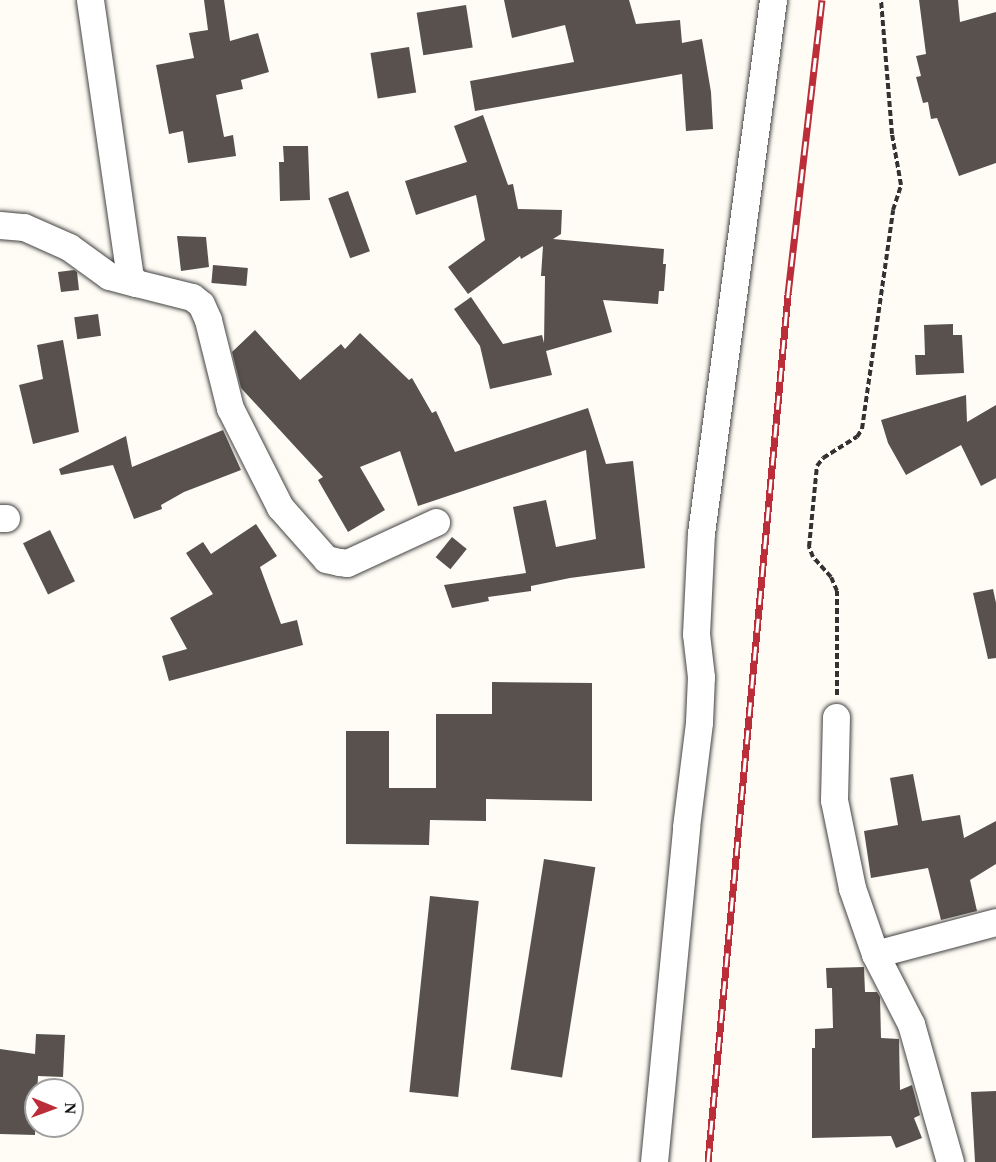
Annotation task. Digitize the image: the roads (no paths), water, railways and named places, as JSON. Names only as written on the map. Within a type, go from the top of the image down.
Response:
[{"type":"street","points":[[90,0],[130,276],[136,283]]},
{"type":"street","points":[[654,1162],[684,838],[699,722],[701,677],[696,634],[702,533],[773,0]]},
{"type":"street","points":[[0,225],[24,227],[69,247],[109,276],[192,297],[201,304],[230,408],[280,507],[326,559],[347,563],[436,522]]},
{"type":"street","points":[[836,717],[834,800],[852,888],[875,954],[911,1024],[950,1162]]},
{"type":"street","points":[[875,954],[996,922]]},
{"type":"railway","points":[[708,1162],[788,294],[822,0]]}]
